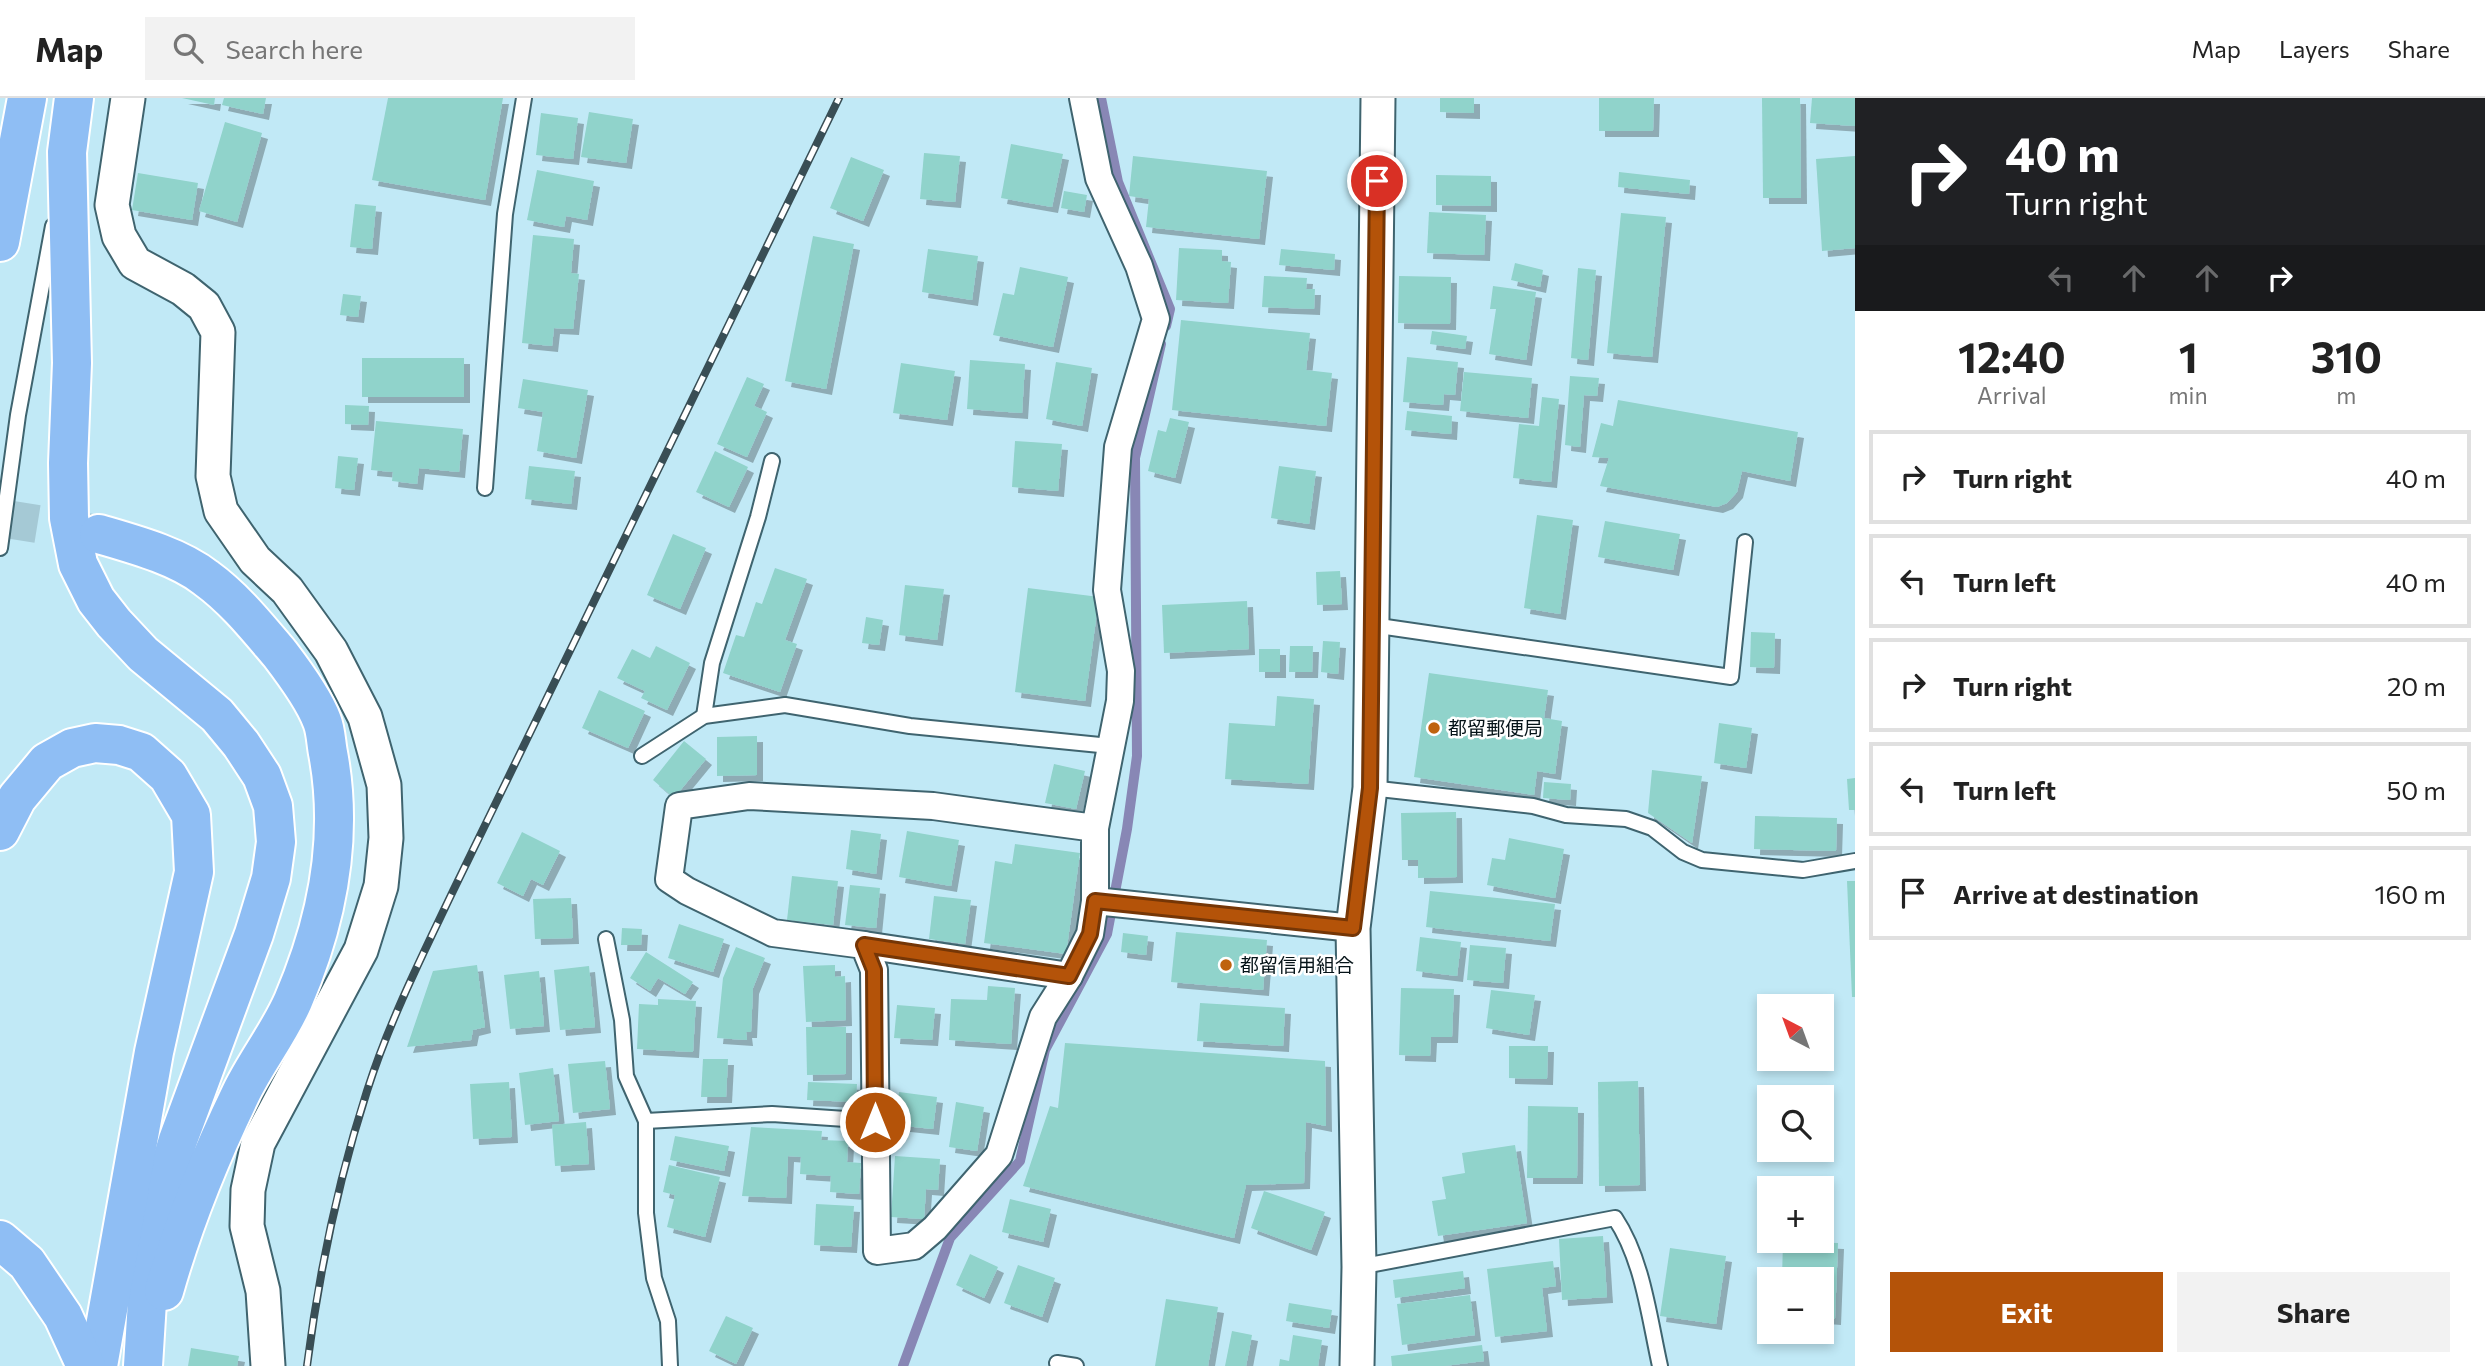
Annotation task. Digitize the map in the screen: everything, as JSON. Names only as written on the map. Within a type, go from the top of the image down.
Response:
[{"type":"highway","points":[[0,242],[27,98]]},
{"type":"highway","points":[[74,98],[67,152],[72,363],[68,463],[69,518],[78,564],[96,600],[114,623],[144,654],[217,715],[241,744],[262,776],[273,806],[276,842],[271,878],[254,934],[178,1140],[162,1193],[150,1253],[143,1366]]},
{"type":"highway","points":[[99,534],[151,550],[205,577],[247,614],[292,670],[322,721],[332,771],[336,818],[332,873],[316,936],[292,1003],[258,1060],[218,1142],[171,1267],[143,1366]]},
{"type":"highway","points":[[0,831],[17,798],[47,762],[72,748],[95,743],[119,745],[141,752],[168,776],[191,815],[194,872],[154,1052],[99,1366]]},
{"type":"highway","points":[[0,1240],[27,1263],[63,1316],[86,1366]]},
{"type":"street","points":[[128,98],[112,205],[116,226],[135,263],[183,289],[204,306],[218,332],[213,476],[221,512],[255,560],[287,590],[331,651],[365,717],[384,785],[386,838],[381,886],[361,950],[258,1143],[248,1190],[247,1226],[263,1292],[268,1366]]},
{"type":"street","points":[[864,945],[874,970],[877,1251],[914,1246],[935,1228],[999,1155],[1043,1017],[1069,976],[1090,934],[1095,901],[1095,828],[1120,701],[1121,671],[1107,590],[1118,447],[1156,318],[1139,267],[1099,178],[1083,98]]},
{"type":"street","points":[[1357,1366],[1359,1267],[1353,928],[1370,788],[1378,98]]},
{"type":"street","points":[[1069,976],[773,933],[687,891],[669,879],[679,806],[749,796],[789,798],[933,806],[1095,828]]},
{"type":"street","points":[[1095,901],[1353,928]]},
{"type":"lane","points":[[485,488],[505,214],[524,98]]},
{"type":"lane","points":[[0,548],[18,415],[67,152]]},
{"type":"lane","points":[[704,716],[712,663],[758,517],[772,461]]},
{"type":"lane","points":[[1372,625],[1731,677],[1745,542]]},
{"type":"lane","points":[[642,756],[704,716],[785,705],[910,726],[1110,746]]},
{"type":"lane","points":[[1370,788],[1533,806],[1566,815],[1626,819],[1652,828],[1683,852],[1702,860],[1803,870],[1855,861]]},
{"type":"lane","points":[[606,939],[622,1020],[626,1076],[646,1121],[646,1213],[654,1278],[668,1321],[670,1366]]},
{"type":"lane","points":[[646,1121],[772,1114],[875,1122]]},
{"type":"lane","points":[[1359,1267],[1615,1218],[1625,1233],[1636,1261],[1660,1366]]},
{"type":"lane","points":[[1057,1363],[1076,1366]]},
{"type":"building","points":[[182,98],[215,98],[214,105]]},
{"type":"building","points":[[224,98],[266,98],[263,114],[222,105]]},
{"type":"building","points":[[388,98],[503,98],[485,200],[372,180]]},
{"type":"building","points":[[1440,98],[1474,98],[1474,113],[1440,112]]},
{"type":"building","points":[[1599,98],[1654,98],[1653,131],[1599,131]]},
{"type":"building","points":[[1762,98],[1800,98],[1801,198],[1763,198]]},
{"type":"building","points":[[1812,98],[1855,98],[1855,126],[1810,123]]},
{"type":"building","points":[[589,112],[633,119],[626,163],[581,157]]},
{"type":"building","points":[[541,113],[578,118],[573,159],[536,155]]},
{"type":"building","points":[[225,122],[262,133],[237,222],[199,211]]},
{"type":"building","points":[[1011,144],[1063,154],[1052,207],[1001,198]]},
{"type":"building","points":[[924,153],[960,156],[955,202],[920,199]]},
{"type":"building","points":[[1133,156],[1267,171],[1259,239],[1146,227],[1149,199],[1129,196]]},
{"type":"building","points":[[1855,156],[1855,248],[1822,251],[1816,159]]},
{"type":"building","points":[[851,157],[884,170],[863,221],[830,208]]},
{"type":"building","points":[[537,170],[594,181],[587,220],[566,216],[564,227],[527,220]]},
{"type":"building","points":[[1619,172],[1690,180],[1689,194],[1618,187]]},
{"type":"building","points":[[138,173],[198,183],[192,220],[132,210]]},
{"type":"building","points":[[1436,175],[1491,176],[1491,206],[1436,205]]},
{"type":"building","points":[[1064,191],[1087,195],[1084,212],[1061,208]]},
{"type":"building","points":[[355,204],[376,206],[372,249],[350,247]]},
{"type":"building","points":[[1429,212],[1486,215],[1484,255],[1427,253]]},
{"type":"building","points":[[1621,213],[1666,217],[1652,357],[1607,353]]},
{"type":"building","points":[[533,235],[574,239],[571,273],[579,274],[573,329],[554,328],[552,346],[522,343]]},
{"type":"building","points":[[813,236],[854,244],[826,389],[785,381]]},
{"type":"building","points":[[1179,248],[1222,250],[1222,261],[1231,262],[1228,303],[1176,300]]},
{"type":"building","points":[[928,249],[978,256],[972,300],[922,292]]},
{"type":"building","points":[[1281,249],[1335,254],[1334,270],[1279,265]]},
{"type":"building","points":[[1515,263],[1543,270],[1540,287],[1511,280]]},
{"type":"building","points":[[1020,267],[1068,277],[1053,347],[993,335],[1003,293],[1014,295]]},
{"type":"building","points":[[1578,268],[1596,270],[1588,360],[1571,358]]},
{"type":"building","points":[[1264,276],[1307,278],[1306,289],[1315,289],[1314,309],[1262,307]]},
{"type":"building","points":[[1399,276],[1451,277],[1450,324],[1398,323]]},
{"type":"building","points":[[1493,286],[1536,292],[1526,360],[1489,354],[1496,309],[1490,309]]},
{"type":"building","points":[[343,294],[361,296],[358,317],[340,315]]},
{"type":"building","points":[[1181,320],[1310,333],[1306,370],[1332,373],[1326,426],[1172,410]]},
{"type":"building","points":[[1432,331],[1467,336],[1465,349],[1430,344]]},
{"type":"building","points":[[1407,357],[1458,362],[1455,395],[1444,394],[1443,405],[1403,402]]},
{"type":"building","points":[[362,358],[464,358],[464,397],[362,397]]},
{"type":"building","points":[[970,360],[1025,364],[1022,413],[967,409]]},
{"type":"building","points":[[1056,362],[1092,368],[1082,426],[1046,419]]},
{"type":"building","points":[[901,363],[955,371],[947,420],[893,413]]},
{"type":"building","points":[[1464,372],[1532,378],[1528,418],[1460,411]]},
{"type":"building","points":[[1570,376],[1599,378],[1597,396],[1584,395],[1580,447],[1565,445]]},
{"type":"building","points":[[747,377],[764,384],[754,406],[767,412],[747,457],[717,444]]},
{"type":"building","points":[[523,379],[588,390],[576,458],[537,451],[543,412],[518,408]]},
{"type":"building","points":[[1542,397],[1559,399],[1551,482],[1513,478],[1519,424],[1539,426]]},
{"type":"building","points":[[1618,400],[1798,432],[1790,481],[1742,471],[1737,492],[1727,503],[1717,507],[1600,486],[1609,458],[1592,457],[1601,423],[1613,426]]},
{"type":"building","points":[[345,405],[369,406],[368,425],[345,424]]},
{"type":"building","points":[[1407,411],[1452,416],[1451,434],[1405,430]]},
{"type":"building","points":[[1170,418],[1189,422],[1175,478],[1148,471],[1158,430],[1166,432]]},
{"type":"building","points":[[376,421],[463,429],[459,472],[419,468],[417,484],[392,481],[393,472],[371,470]]},
{"type":"building","points":[[1015,441],[1062,444],[1058,491],[1012,487]]},
{"type":"building","points":[[715,451],[748,467],[729,507],[696,492]]},
{"type":"building","points":[[338,456],[358,458],[354,490],[335,488]]},
{"type":"building","points":[[529,466],[575,471],[571,504],[525,499]]},
{"type":"building","points":[[1279,466],[1316,471],[1309,524],[1271,518]]},
{"type":"building","points":[[1537,515],[1573,520],[1560,614],[1524,608]]},
{"type":"building","points":[[1605,521],[1680,534],[1673,570],[1598,557]]},
{"type":"building","points":[[673,534],[706,548],[680,609],[647,595]]},
{"type":"building","points":[[775,568],[807,579],[785,640],[797,644],[780,692],[723,673],[736,635],[744,637],[756,602],[762,604]]},
{"type":"building","points":[[1340,571],[1342,604],[1317,605],[1316,572]]},
{"type":"building","points":[[905,585],[944,589],[937,640],[899,635]]},
{"type":"building","points":[[1028,588],[1099,597],[1085,701],[1015,692]]},
{"type":"building","points":[[1247,601],[1249,649],[1164,653],[1162,605]]},
{"type":"building","points":[[866,617],[883,620],[879,645],[862,643]]},
{"type":"building","points":[[1751,632],[1775,633],[1774,668],[1750,667]]},
{"type":"building","points":[[1323,641],[1340,642],[1338,674],[1321,672]]},
{"type":"building","points":[[656,646],[690,663],[667,710],[641,698],[645,691],[617,678],[632,649],[650,658]]},
{"type":"building","points":[[1290,646],[1313,646],[1312,672],[1289,672]]},
{"type":"building","points":[[1259,649],[1280,649],[1280,672],[1259,672]]},
{"type":"building","points":[[1429,673],[1548,690],[1544,718],[1562,721],[1555,774],[1537,771],[1534,795],[1414,777]]},
{"type":"building","points":[[599,690],[645,711],[628,748],[582,728]]},
{"type":"building","points":[[1277,696],[1314,699],[1308,784],[1225,779],[1229,723],[1275,726]]},
{"type":"building","points":[[1719,723],[1752,728],[1746,768],[1714,763]]},
{"type":"building","points":[[757,736],[757,775],[717,776],[717,737]]},
{"type":"building","points":[[684,741],[706,759],[674,798],[653,780]]},
{"type":"building","points":[[1054,764],[1085,771],[1076,809],[1045,803]]},
{"type":"building","points":[[1652,770],[1702,776],[1692,843],[1648,813]]},
{"type":"building","points":[[1855,778],[1855,810],[1849,810],[1847,779]]},
{"type":"building","points":[[1544,782],[1571,784],[1570,800],[1543,798]]},
{"type":"building","points":[[1456,812],[1457,877],[1418,878],[1418,860],[1402,860],[1401,813]]},
{"type":"building","points":[[1755,816],[1837,818],[1836,851],[1754,849]]},
{"type":"building","points":[[851,830],[881,834],[876,874],[846,869]]},
{"type":"building","points":[[907,831],[959,840],[951,886],[899,877]]},
{"type":"building","points":[[522,832],[560,851],[543,885],[531,879],[523,896],[497,883]]},
{"type":"building","points":[[1509,838],[1564,849],[1555,898],[1487,885],[1492,858],[1505,860]]},
{"type":"building","points":[[1015,844],[1080,853],[1066,954],[984,943],[995,861],[1012,864]]},
{"type":"building","points":[[792,876],[838,881],[833,925],[787,920]]},
{"type":"building","points":[[1847,881],[1855,881],[1855,997],[1852,997]]},
{"type":"building","points":[[850,885],[880,888],[876,928],[845,925]]},
{"type":"building","points":[[1430,891],[1555,904],[1550,941],[1426,927]]},
{"type":"building","points":[[934,896],[971,900],[965,944],[929,939]]},
{"type":"building","points":[[571,898],[573,938],[535,939],[533,899]]},
{"type":"building","points":[[679,924],[724,939],[713,972],[668,958]]},
{"type":"building","points":[[622,928],[642,929],[641,945],[621,945]]},
{"type":"building","points":[[1176,932],[1267,940],[1263,990],[1171,982]]},
{"type":"building","points":[[1123,933],[1148,936],[1146,955],[1121,952]]},
{"type":"building","points":[[1420,937],[1461,942],[1457,976],[1416,971]]},
{"type":"building","points":[[1470,945],[1506,948],[1503,983],[1467,980]]},
{"type":"building","points":[[736,947],[765,958],[753,988],[751,1032],[746,1032],[747,1040],[717,1038],[723,978]]},
{"type":"building","points":[[646,952],[693,982],[685,994],[658,978],[650,991],[630,978]]},
{"type":"building","points":[[477,965],[485,1027],[473,1030],[471,1040],[407,1047],[433,971]]},
{"type":"building","points":[[835,965],[835,977],[845,976],[846,1020],[806,1022],[803,966]]},
{"type":"building","points":[[589,966],[595,1027],[560,1030],[554,970]]},
{"type":"building","points":[[539,971],[544,1026],[510,1029],[504,975]]},
{"type":"building","points":[[988,986],[1015,988],[1011,1044],[949,1040],[951,999],[987,1000]]},
{"type":"building","points":[[1401,988],[1454,989],[1452,1037],[1431,1037],[1430,1056],[1399,1055]]},
{"type":"building","points":[[1491,990],[1535,995],[1529,1035],[1486,1028]]},
{"type":"building","points":[[658,999],[696,1001],[693,1052],[637,1049],[639,1004],[658,1005]]},
{"type":"building","points":[[1200,1003],[1285,1008],[1283,1046],[1197,1041]]},
{"type":"building","points":[[897,1005],[935,1008],[932,1040],[894,1038]]},
{"type":"building","points":[[806,1027],[846,1027],[846,1074],[807,1075]]},
{"type":"building","points":[[1065,1043],[1325,1061],[1326,1126],[1306,1122],[1304,1183],[1246,1185],[1234,1238],[1023,1186],[1050,1106],[1058,1108]]},
{"type":"building","points":[[1509,1046],[1548,1046],[1547,1079],[1509,1078]]},
{"type":"building","points":[[703,1059],[728,1059],[726,1097],[701,1097]]},
{"type":"building","points":[[605,1061],[610,1109],[573,1113],[568,1064]]},
{"type":"building","points":[[553,1068],[559,1121],[525,1125],[519,1073]]},
{"type":"building","points":[[1638,1081],[1640,1185],[1599,1186],[1598,1082]]},
{"type":"building","points":[[509,1082],[512,1137],[473,1139],[470,1084]]},
{"type":"building","points":[[808,1082],[857,1084],[856,1102],[807,1100]]},
{"type":"building","points":[[899,1092],[937,1097],[933,1129],[895,1125]]},
{"type":"building","points":[[956,1102],[984,1107],[977,1151],[949,1147]]},
{"type":"building","points":[[1528,1106],[1578,1107],[1577,1178],[1527,1178]]},
{"type":"building","points":[[586,1122],[589,1164],[555,1166],[552,1125]]},
{"type":"building","points":[[751,1127],[822,1131],[821,1140],[848,1141],[847,1162],[861,1163],[859,1194],[830,1192],[831,1176],[800,1174],[801,1157],[788,1156],[786,1198],[742,1196]]},
{"type":"building","points":[[675,1136],[729,1146],[724,1171],[670,1160]]},
{"type":"building","points":[[1515,1145],[1527,1223],[1438,1236],[1432,1201],[1446,1199],[1442,1177],[1465,1173],[1462,1153]]},
{"type":"building","points":[[895,1156],[940,1159],[938,1190],[926,1189],[924,1219],[891,1217]]},
{"type":"building","points":[[669,1165],[720,1177],[705,1237],[667,1227],[675,1195],[663,1192]]},
{"type":"building","points":[[1264,1191],[1325,1212],[1311,1250],[1251,1228]]},
{"type":"building","points":[[1010,1199],[1051,1209],[1043,1242],[1002,1232]]},
{"type":"building","points":[[816,1204],[854,1206],[851,1247],[814,1245]]},
{"type":"building","points":[[1603,1236],[1607,1297],[1562,1300],[1559,1239]]},
{"type":"building","points":[[1834,1243],[1838,1243],[1835,1319],[1834,1267],[1782,1267],[1783,1253],[1834,1253]]},
{"type":"building","points":[[1670,1248],[1726,1256],[1716,1324],[1660,1316]]},
{"type":"building","points":[[970,1254],[998,1267],[984,1298],[956,1285]]},
{"type":"building","points":[[1553,1261],[1556,1286],[1542,1288],[1547,1331],[1495,1337],[1487,1269]]},
{"type":"building","points":[[1018,1265],[1055,1278],[1042,1317],[1004,1303]]},
{"type":"building","points":[[1463,1271],[1465,1288],[1395,1298],[1393,1280]]},
{"type":"building","points":[[1470,1295],[1475,1335],[1402,1345],[1397,1304]]},
{"type":"building","points":[[1166,1299],[1218,1307],[1208,1366],[1155,1366]]},
{"type":"building","points":[[1289,1303],[1332,1310],[1329,1328],[1286,1321]]},
{"type":"building","points":[[726,1316],[753,1328],[736,1364],[709,1351]]},
{"type":"building","points":[[1232,1331],[1252,1335],[1246,1366],[1225,1366]]},
{"type":"building","points":[[1293,1335],[1322,1340],[1318,1366],[1279,1366],[1280,1359],[1289,1361]]},
{"type":"building","points":[[1482,1345],[1484,1361],[1444,1366],[1392,1366],[1391,1356]]},
{"type":"building","points":[[191,1348],[239,1356],[237,1366],[188,1366]]},
{"type":"waterway","points":[[1101,98],[1118,182],[1170,309],[1166,326]]},
{"type":"waterway","points":[[903,1366],[950,1238],[1020,1161],[1045,1050],[1107,934],[1127,829],[1137,756],[1135,458],[1161,344]]},
{"type":"tunnel","points":[[0,518],[99,534]]},
{"type":"railway","points":[[307,1366],[317,1296],[338,1193],[367,1091],[396,1015],[453,891],[839,98]]},
{"type":"place","name":"都留郵便局","points":[[1434,728]]},
{"type":"place","name":"都留信用組合","points":[[1226,965]]},
{"type":"route","points":[[875,1122],[874,970],[864,945],[1069,976],[1090,934],[1095,901],[1353,928],[1370,788],[1377,181]]}]
